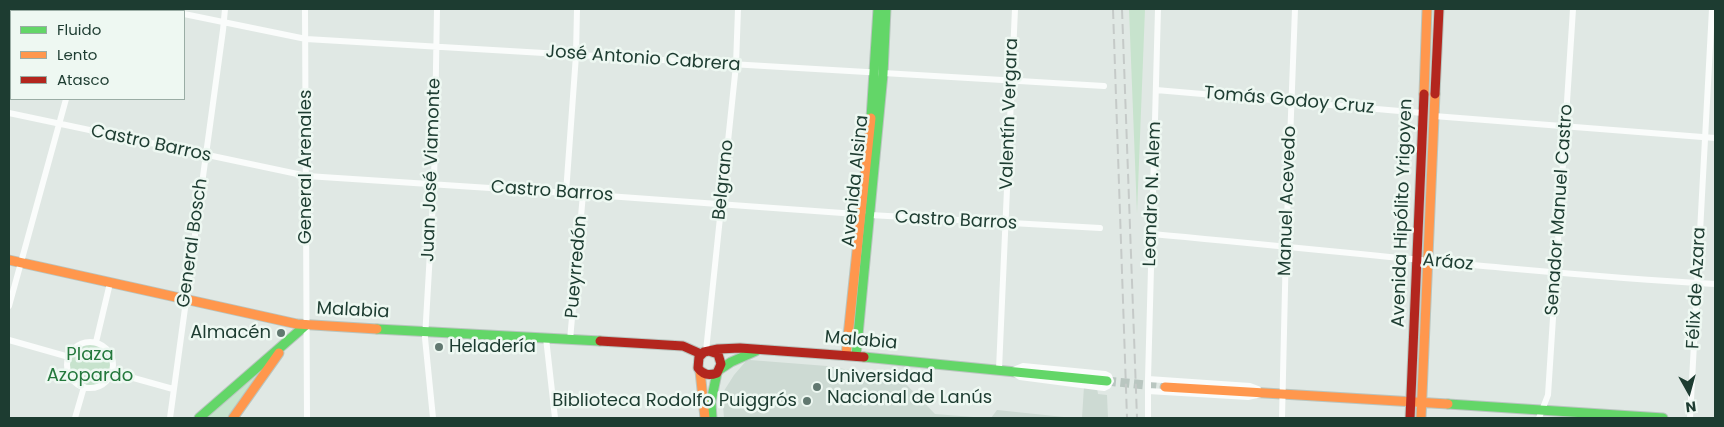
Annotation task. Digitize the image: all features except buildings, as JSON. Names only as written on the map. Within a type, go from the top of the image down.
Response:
[{"type":"main road","name":"Avenida Alsina","points":[[878,9],[879,74]]},
{"type":"main road","name":"Avenida Alsina","points":[[856,356],[866,215],[886,9]]},
{"type":"main road","name":"Avenida Hipólito Yrigoyen","points":[[1410,418],[1428,9]]},
{"type":"main road","name":"Avenida Hipólito Yrigoyen","points":[[1421,418],[1439,9]]},
{"type":"main road","name":"Avenida Alsina","points":[[846,355],[866,215]]},
{"type":"main road","name":"Malabia","points":[[9,260],[306,325],[683,346],[706,352],[726,348],[846,355],[1107,381]]},
{"type":"main road","points":[[199,418],[306,325]]},
{"type":"main road","points":[[233,418],[289,340]]},
{"type":"main road","points":[[700,371],[708,375],[718,372],[744,355],[758,350]]},
{"type":"main road","points":[[705,418],[700,371],[697,364],[706,352],[714,352],[720,358],[721,366],[711,402],[712,418]]},
{"type":"main road","points":[[1165,387],[1410,401],[1540,414],[1663,418]]},
{"type":"street","name":"General Bosch","points":[[170,418],[224,23],[224,9]]},
{"type":"street","name":"General Arenales","points":[[305,9],[307,176],[306,418]]},
{"type":"street","name":"Juan José Viamonte","points":[[433,418],[425,342],[434,184],[437,9]]},
{"type":"street","name":"Pueyrredón","points":[[566,193],[576,55],[577,9]]},
{"type":"street","name":"Belgrano","points":[[706,352],[736,65],[738,9]]},
{"type":"street","name":"Valentín Vergara","points":[[999,369],[1015,9]]},
{"type":"street","name":"Leandro N. Alem","points":[[1148,418],[1158,9]]},
{"type":"street","name":"Manuel Acevedo","points":[[1282,418],[1294,9]]},
{"type":"street","name":"Senador Manuel Castro","points":[[1540,414],[1548,395],[1573,9]]},
{"type":"street","name":"Félix de Azara","points":[[1690,418],[1712,9]]},
{"type":"street","name":"José Antonio Cabrera","points":[[185,14],[306,39],[1104,86]]},
{"type":"street","name":"Tomás Godoy Cruz","points":[[1156,90],[1423,112]]},
{"type":"street","points":[[9,306],[66,100]]},
{"type":"street","name":"Castro Barros","points":[[9,113],[307,176],[866,215],[1100,228]]},
{"type":"street","points":[[1434,116],[1715,138]]},
{"type":"street","name":"Pueyrredón","points":[[570,340],[584,194]]},
{"type":"street","name":"Aráoz","points":[[1152,234],[1556,273],[1715,284]]},
{"type":"street","points":[[96,342],[110,283]]},
{"type":"street","points":[[546,338],[555,418]]},
{"type":"street","points":[[9,340],[68,357]]},
{"type":"street","points":[[96,342],[109,352],[113,365],[112,372],[107,380],[99,386],[84,387],[75,382],[69,373],[68,357],[79,344],[96,342]]},
{"type":"street","name":"Malabia","points":[[1022,366],[1104,374],[1109,376],[1111,381],[1104,388],[1020,377],[1011,371],[1022,366]]},
{"type":"street","points":[[112,372],[174,389]]},
{"type":"street","points":[[1148,379],[1250,386],[1270,392]]},
{"type":"street","points":[[75,418],[84,387]]},
{"type":"street","points":[[1148,390],[1248,397],[1270,392]]},
{"type":"shaded area","name":"Universidad Nacional de Lanús","points":[[746,361],[827,366],[901,379],[935,414],[986,418],[724,418],[722,394],[734,375]]},
{"type":"shaded area","points":[[1084,386],[1097,388],[1098,394],[1107,395],[1108,418],[1082,418]]},
{"type":"shaded area","name":"Universidad Nacional de Lanús","points":[[997,410],[1064,417],[1075,418],[991,418]]},
{"type":"green space","points":[[1129,9],[1145,9],[1137,213]]},
{"type":"green space","name":"Plaza Azopardo","points":[[94,345],[101,348],[107,354],[110,365],[109,373],[101,382],[94,385],[86,385],[79,382],[71,373],[70,361],[73,354],[82,346]]},
{"type":"green space","points":[[254,377],[227,418],[205,418]]},
{"type":"tunnel","points":[[1107,381],[1165,387]]},
{"type":"railway","points":[[1113,9],[1127,418]]},
{"type":"railway","points":[[1122,9],[1137,418]]},
{"type":"traffic: fast","points":[[871,118],[878,9]]},
{"type":"traffic: fast","points":[[856,356],[883,74],[886,9]]},
{"type":"traffic: fast","points":[[199,418],[306,325]]},
{"type":"traffic: fast","points":[[377,329],[600,341]]},
{"type":"traffic: fast","points":[[719,370],[731,362],[756,351]]},
{"type":"traffic: fast","points":[[864,357],[1107,381]]},
{"type":"traffic: fast","points":[[712,418],[711,402],[717,373]]},
{"type":"traffic: fast","points":[[1448,404],[1663,418]]},
{"type":"traffic: slow","points":[[1424,94],[1427,9]]},
{"type":"traffic: slow","points":[[1421,418],[1435,94]]},
{"type":"traffic: slow","points":[[846,355],[871,118]]},
{"type":"traffic: slow","points":[[9,260],[297,324],[377,329]]},
{"type":"traffic: slow","points":[[233,418],[279,353]]},
{"type":"traffic: slow","points":[[700,371],[705,418]]},
{"type":"traffic: slow","points":[[1165,387],[1448,404]]},
{"type":"traffic: jam","points":[[1435,94],[1439,9]]},
{"type":"traffic: jam","points":[[1410,418],[1424,94]]},
{"type":"traffic: jam","points":[[600,341],[683,346],[701,354]]},
{"type":"traffic: jam","points":[[709,351],[718,354],[721,364],[717,373],[709,375],[698,368],[699,357],[704,352],[718,349],[740,348],[864,357]]},
{"type":"place","name":"Almacén","points":[[281,333]]},
{"type":"place","name":"Heladería","points":[[439,347]]},
{"type":"place","name":"Universidad Nacional de Lanús","points":[[817,387]]},
{"type":"place","name":"Biblioteca Rodolfo Puiggrós","points":[[807,401]]}]
